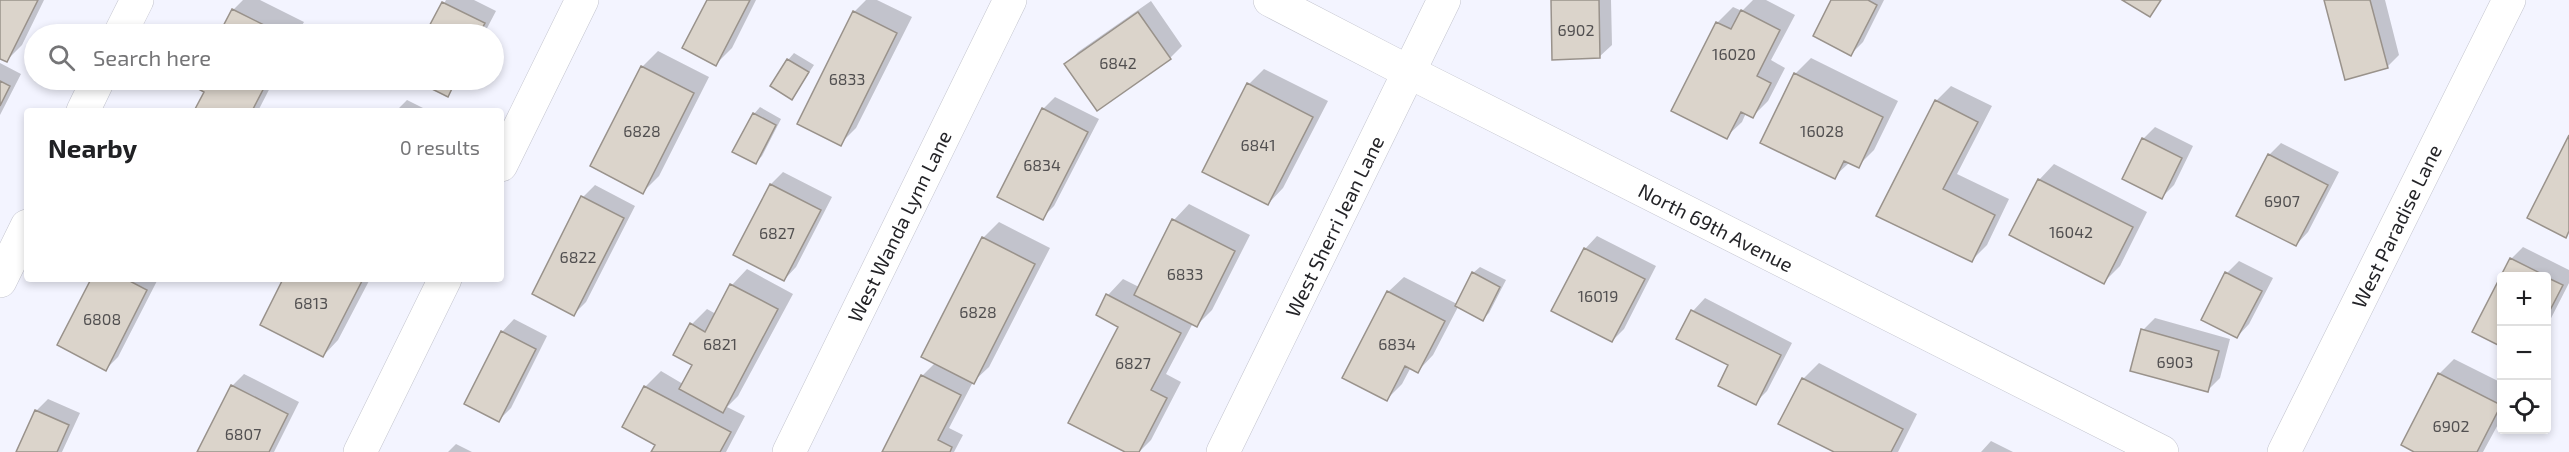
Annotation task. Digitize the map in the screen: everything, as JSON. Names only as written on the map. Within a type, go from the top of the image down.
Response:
[{"type":"street","points":[[125,24],[137,0]]},
{"type":"street","points":[[504,159],[582,0]]},
{"type":"street","name":"West Wanda Lynn Lane","points":[[789,452],[1010,0]]},
{"type":"street","name":"North 69th Avenue","points":[[1270,0],[2162,452]]},
{"type":"street","name":"West Sherri Jean Lane","points":[[1223,452],[1444,0]]},
{"type":"street","name":"West Paradise Lane","points":[[2284,452],[2509,0]]},
{"type":"street","points":[[84,108],[93,90]]},
{"type":"street","points":[[0,282],[24,232]]},
{"type":"street","points":[[360,452],[444,282]]},
{"type":"building","points":[[0,0],[38,0],[7,62],[0,59]]},
{"type":"building","points":[[707,0],[750,0],[716,66],[682,48]]},
{"type":"building","points":[[1551,0],[1599,0],[1600,58],[1552,60]]},
{"type":"building","points":[[1831,0],[1868,0],[1877,5],[1851,56],[1813,36]]},
{"type":"building","points":[[2122,0],[2161,0],[2150,17]]},
{"type":"building","points":[[2324,0],[2370,0],[2388,68],[2345,80]]},
{"type":"building","points":[[442,2],[485,23],[484,24],[430,24]]},
{"type":"building","points":[[232,9],[262,24],[224,24]]},
{"type":"building","points":[[1741,10],[1780,30],[1757,76],[1771,83],[1753,118],[1741,112],[1727,139],[1671,111],[1716,22],[1731,29]]},
{"type":"building","points":[[853,11],[897,33],[841,146],[797,124]]},
{"type":"building","points":[[1138,12],[1171,59],[1097,111],[1064,64]]},
{"type":"building","points":[[787,59],[809,72],[792,100],[770,86]]},
{"type":"building","points":[[641,66],[694,93],[643,194],[590,166]]},
{"type":"building","points":[[1794,73],[1883,117],[1859,168],[1844,161],[1835,179],[1760,143]]},
{"type":"building","points":[[0,81],[10,86],[0,106]]},
{"type":"building","points":[[1247,83],[1313,117],[1268,205],[1202,172]]},
{"type":"building","points":[[200,90],[263,90],[254,108],[196,108],[204,92]]},
{"type":"building","points":[[434,90],[451,90],[448,97]]},
{"type":"building","points":[[1935,100],[1978,122],[1943,189],[1995,215],[1972,262],[1876,216]]},
{"type":"building","points":[[1042,108],[1088,132],[1043,220],[997,197]]},
{"type":"building","points":[[753,113],[776,125],[756,164],[732,152]]},
{"type":"building","points":[[2569,135],[2569,231],[2566,238],[2527,218]]},
{"type":"building","points":[[2142,138],[2182,158],[2162,199],[2122,179]]},
{"type":"building","points":[[2268,154],[2328,185],[2296,246],[2236,216]]},
{"type":"building","points":[[2038,179],[2133,227],[2104,284],[2009,235]]},
{"type":"building","points":[[770,184],[821,210],[784,281],[733,255]]},
{"type":"building","points":[[581,196],[624,218],[574,316],[532,294]]},
{"type":"building","points":[[1172,219],[1235,251],[1197,327],[1134,295]]},
{"type":"building","points":[[982,237],[1035,264],[974,384],[921,357]]},
{"type":"building","points":[[1584,248],[1645,279],[1612,342],[1551,311]]},
{"type":"building","points":[[2510,258],[2538,272],[2503,272]]},
{"type":"building","points":[[1472,272],[1500,287],[1483,321],[1455,306]]},
{"type":"building","points":[[2225,272],[2262,291],[2237,338],[2201,320]]},
{"type":"building","points":[[2551,279],[2563,285],[2551,308]]},
{"type":"building","points":[[89,282],[132,282],[147,290],[106,371],[57,345]]},
{"type":"building","points":[[282,282],[361,282],[323,357],[260,325]]},
{"type":"building","points":[[2497,283],[2497,344],[2472,332]]},
{"type":"building","points":[[730,284],[778,309],[723,413],[679,389],[692,365],[673,355],[690,323],[705,332]]},
{"type":"building","points":[[1387,291],[1445,321],[1418,373],[1405,366],[1387,401],[1342,378]]},
{"type":"building","points":[[1106,294],[1181,333],[1151,390],[1167,398],[1139,452],[1125,452],[1068,423],[1118,327],[1096,315]]},
{"type":"building","points":[[1691,310],[1781,355],[1756,405],[1718,386],[1728,365],[1676,339]]},
{"type":"building","points":[[2141,329],[2219,351],[2208,392],[2130,371]]},
{"type":"building","points":[[501,331],[536,349],[499,422],[464,404]]},
{"type":"building","points":[[2438,373],[2497,403],[2497,413],[2477,452],[2414,452],[2401,445]]},
{"type":"building","points":[[921,375],[961,395],[938,440],[952,447],[950,452],[882,452]]},
{"type":"building","points":[[1802,378],[1903,429],[1891,452],[1834,452],[1778,424]]},
{"type":"building","points":[[231,385],[288,414],[269,452],[197,452]]},
{"type":"building","points":[[644,386],[731,432],[720,452],[651,452],[655,445],[622,427]]},
{"type":"building","points":[[35,410],[69,425],[57,452],[16,452]]}]
